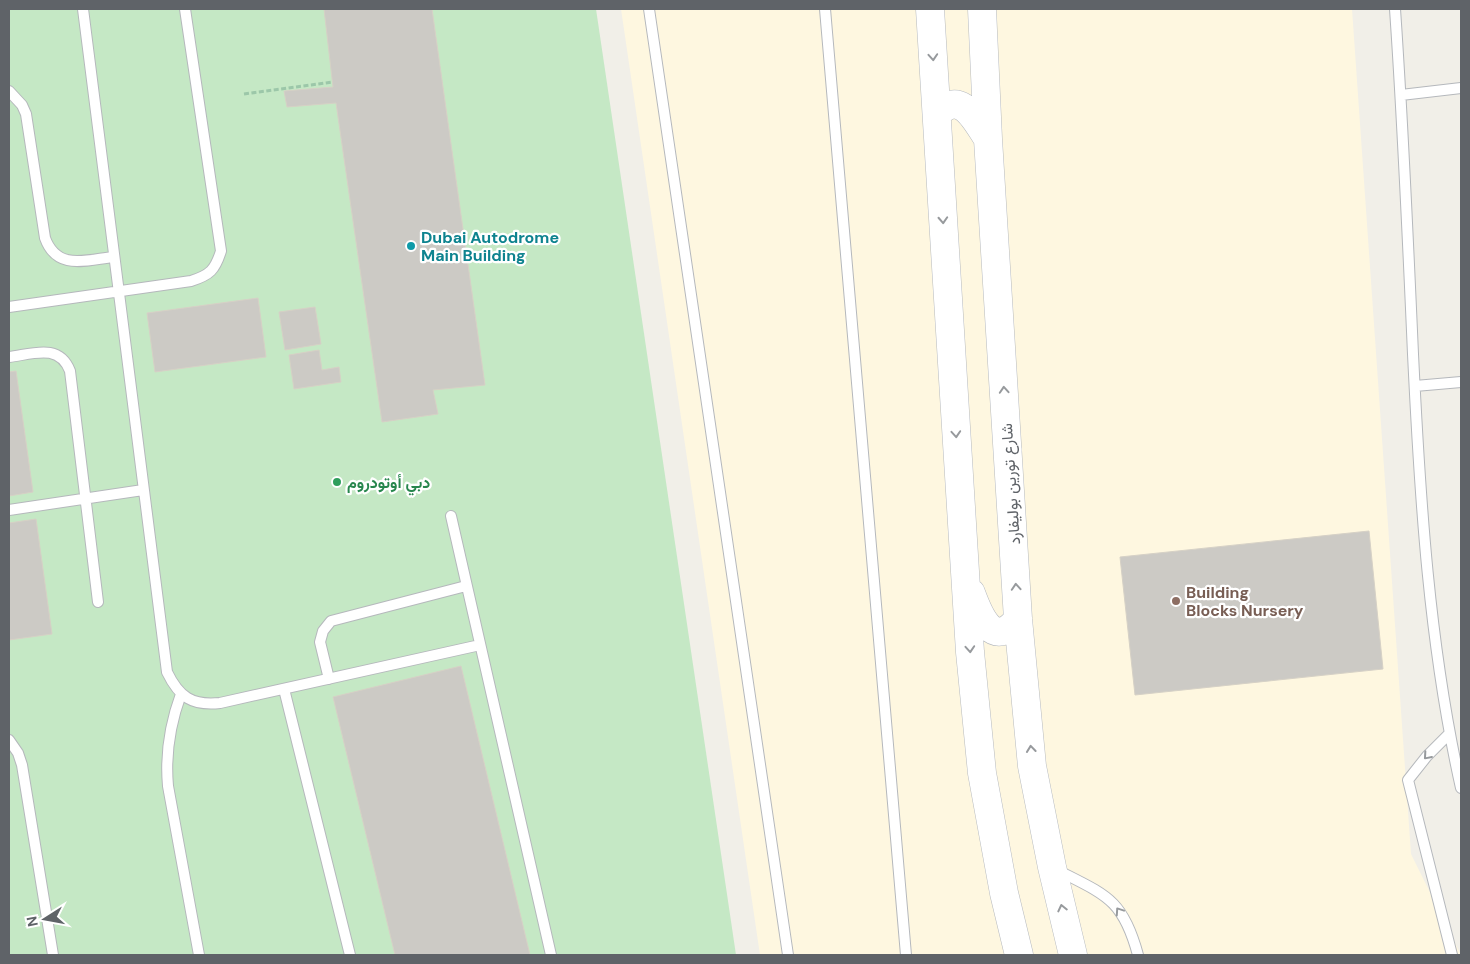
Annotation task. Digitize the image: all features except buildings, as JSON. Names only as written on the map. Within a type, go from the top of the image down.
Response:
[{"type":"main road","points":[[930,9],[970,652],[982,773],[1004,893],[1019,955]]},
{"type":"main road","name":"شارع تورين بوليفارد","points":[[982,9],[988,139],[1018,619],[1032,766],[1052,868],[1073,955]]},
{"type":"main road","points":[[937,114],[950,105],[958,104],[965,107],[988,139]]},
{"type":"main road","points":[[966,580],[979,614],[984,623],[992,630],[1002,631],[1012,627],[1018,619]]},
{"type":"lane","points":[[83,9],[142,490],[167,672],[173,684],[181,694],[193,701],[206,704],[480,646]]},
{"type":"lane","points":[[9,307],[191,281],[206,276],[216,266],[221,251],[185,9]]},
{"type":"lane","points":[[648,9],[788,955]]},
{"type":"lane","points":[[825,9],[906,955]]},
{"type":"lane","points":[[1395,9],[1402,95],[1415,386],[1424,527],[1438,665],[1449,734],[1461,788]]},
{"type":"lane","points":[[1402,95],[1461,88]]},
{"type":"lane","points":[[9,90],[22,105],[26,114],[45,238],[48,246],[58,257],[71,261],[113,257]]},
{"type":"lane","points":[[9,357],[44,352],[53,353],[61,356],[67,363],[70,371],[98,602]]},
{"type":"lane","points":[[1415,386],[1461,382]]},
{"type":"lane","points":[[9,510],[142,490]]},
{"type":"lane","points":[[451,516],[551,955]]},
{"type":"lane","points":[[330,679],[320,642],[323,630],[331,621],[466,586]]},
{"type":"lane","points":[[284,688],[350,955]]},
{"type":"lane","points":[[181,694],[170,730],[166,767],[199,955]]},
{"type":"lane","points":[[1449,734],[1427,756],[1408,780],[1452,955]]},
{"type":"lane","points":[[9,740],[18,753],[22,765],[53,955]]},
{"type":"lane","points":[[1052,868],[1103,893],[1117,906],[1135,942],[1138,955]]},
{"type":"path","points":[[244,94],[333,82]]},
{"type":"shaded area","points":[[621,9],[1352,9],[1411,854],[1461,955],[760,955]]},
{"type":"green space","name":"دبي أوتودروم","points":[[9,9],[596,9],[736,955],[9,955]]},
{"type":"place","name":"Dubai Autodrome Main Building","points":[[411,246]]},
{"type":"place","name":"دبي أوتودروم","points":[[337,482]]},
{"type":"place","name":"Building Blocks Nursery","points":[[1176,601]]}]
